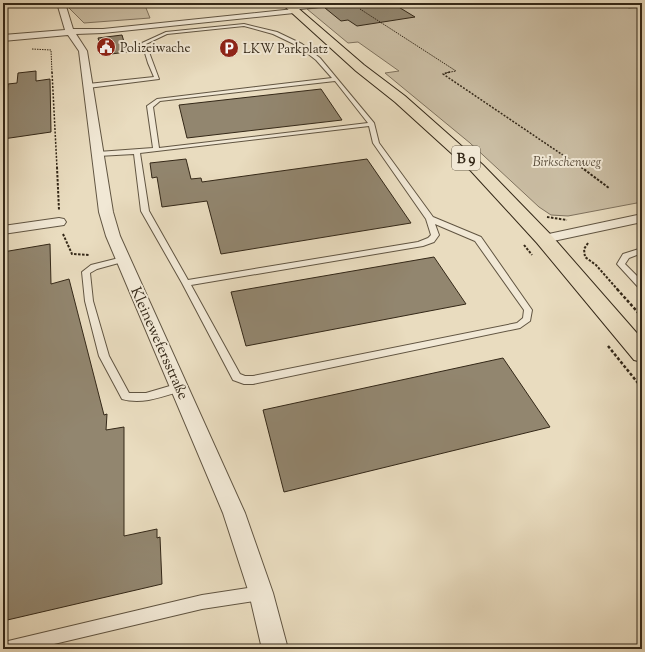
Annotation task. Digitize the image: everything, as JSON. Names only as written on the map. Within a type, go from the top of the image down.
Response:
[{"type":"main road","name":"B 9","points":[[291,7],[360,68],[400,99],[477,168],[544,239],[642,354]]},
{"type":"street","name":"Kleinewefersstraße","points":[[61,3],[70,32],[83,51],[106,212],[121,254],[234,513],[260,593],[275,649]]},
{"type":"street","points":[[5,38],[111,30],[291,7]]},
{"type":"street","points":[[544,239],[642,218]]},
{"type":"street","points":[[3,230],[59,222]]},
{"type":"lane","points":[[291,7],[350,3]]},
{"type":"lane","points":[[88,86],[157,78],[144,43],[166,33],[244,25],[276,33],[290,39],[318,59],[336,78],[372,124],[376,142],[430,219],[435,235],[431,240],[420,244],[186,283]]},
{"type":"lane","points":[[156,150],[150,106],[159,100],[336,78]]},
{"type":"lane","points":[[98,154],[156,150],[372,124]]},
{"type":"lane","points":[[137,152],[145,210],[236,377],[244,380],[254,380],[520,325],[527,319],[528,310],[478,239],[430,219]]},
{"type":"lane","points":[[642,250],[626,256],[621,264],[642,286]]},
{"type":"lane","points":[[121,254],[86,272],[89,301],[104,356],[126,396],[136,398],[147,397],[180,387]]},
{"type":"lane","points":[[4,649],[202,602],[260,593]]},
{"type":"path","points":[[356,7],[456,71],[443,74],[571,159],[609,188]]},
{"type":"path","points":[[5,38],[9,43],[18,48],[51,50],[59,222],[72,254],[121,254]]},
{"type":"path","points":[[520,241],[535,258]]},
{"type":"path","points":[[603,340],[642,388]]},
{"type":"green space","points":[[64,3],[144,3],[150,18],[84,23]]},
{"type":"green space","name":"Birkschenweg","points":[[368,3],[616,3],[629,8],[642,8],[642,202],[568,216],[551,215],[539,207],[470,143],[385,73],[399,71],[358,42],[348,43],[307,9]]},
{"type":"building","points":[[354,3],[392,3],[415,17],[357,26],[348,20],[341,21],[325,8]]},
{"type":"building","points":[[122,35],[127,52],[103,55],[98,38]]},
{"type":"building","points":[[36,71],[36,81],[50,79],[51,132],[3,139],[8,84],[17,83],[18,73]]},
{"type":"building","points":[[321,89],[342,120],[187,138],[179,105]]},
{"type":"building","points":[[186,159],[191,179],[201,178],[202,182],[367,159],[411,223],[221,254],[207,201],[162,207],[157,177],[152,178],[150,163]]},
{"type":"building","points":[[50,244],[51,284],[69,279],[104,415],[107,414],[106,430],[124,427],[124,536],[157,529],[157,538],[160,537],[162,584],[3,621],[3,252]]},
{"type":"building","points":[[434,257],[466,304],[246,346],[231,292]]},
{"type":"building","points":[[503,358],[550,427],[284,492],[263,410]]},
{"type":"place","name":"Polizeiwache","points":[[106,47]]},
{"type":"place","name":"LKW Parkplatz","points":[[229,48]]}]
